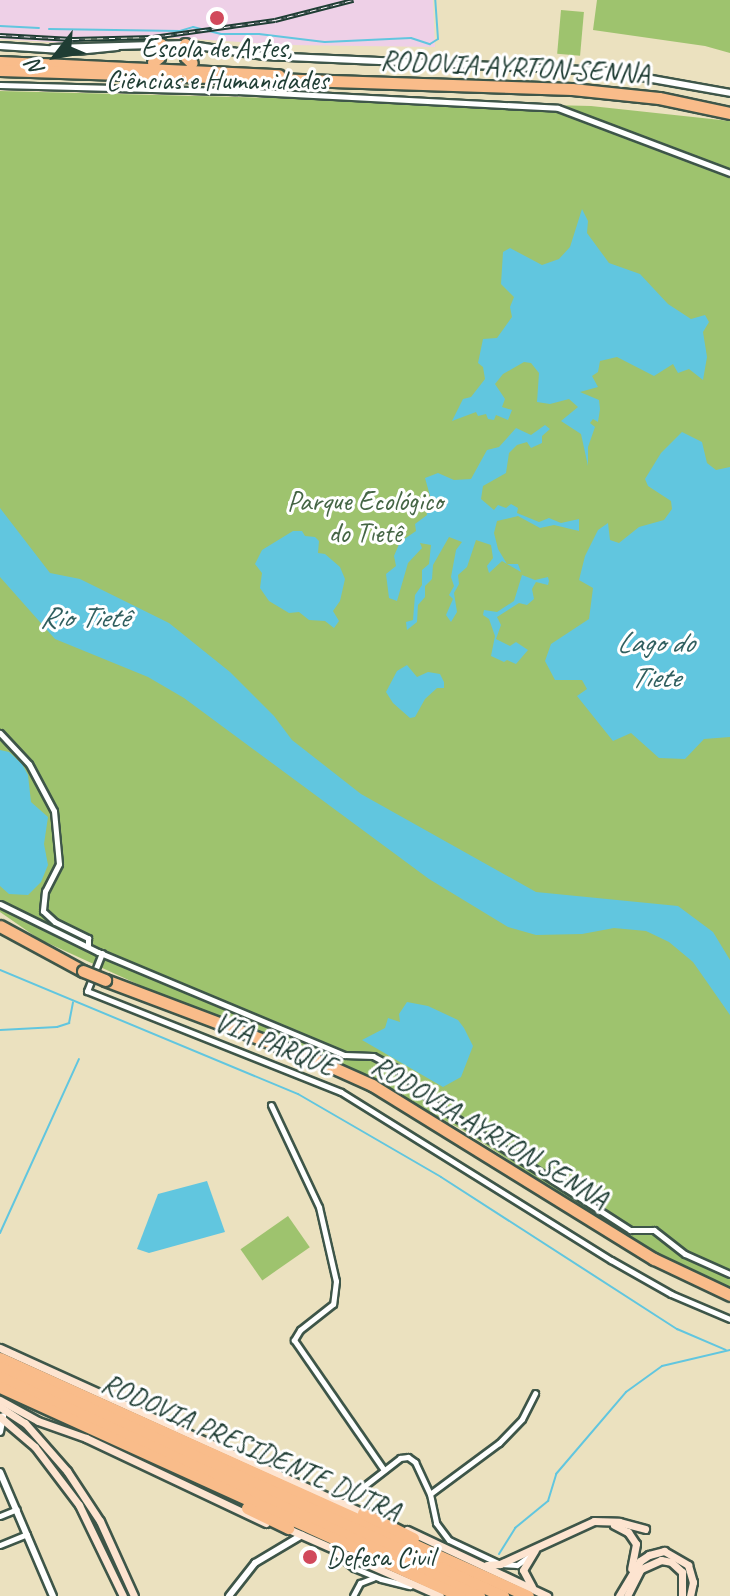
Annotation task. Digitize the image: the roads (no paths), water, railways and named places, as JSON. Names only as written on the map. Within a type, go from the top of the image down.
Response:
[{"type":"highway","points":[[153,62],[161,53],[161,44]]},
{"type":"highway","points":[[185,44],[186,57],[192,63]]},
{"type":"highway","name":"RODOVIA AYRTON SENNA","points":[[0,62],[232,71],[344,82]]},
{"type":"highway","points":[[61,63],[192,63],[232,71]]},
{"type":"highway","name":"RODOVIA AYRTON SENNA","points":[[0,70],[618,92],[730,113]]},
{"type":"highway","name":"RODOVIA AYRTON SENNA","points":[[0,926],[83,971],[314,1059],[372,1085],[654,1259],[730,1295]]},
{"type":"highway","name":"RODOVIA PRESIDENTE DUTRA","points":[[0,1358],[440,1558],[532,1594]]},
{"type":"highway","name":"RODOVIA PRESIDENTE DUTRA","points":[[0,1367],[503,1596]]},
{"type":"highway","name":"RODOVIA PRESIDENTE DUTRA","points":[[0,1377],[479,1596]]},
{"type":"highway","name":"RODOVIA PRESIDENTE DUTRA","points":[[6,1390],[460,1596]]},
{"type":"highway","points":[[182,1471],[188,1479],[288,1528]]},
{"type":"highway","points":[[360,1512],[480,1574]]},
{"type":"highway","points":[[440,1558],[513,1596]]},
{"type":"main road","points":[[0,1348],[341,1504],[435,1540],[532,1594],[547,1596]]},
{"type":"main road","points":[[0,1400],[38,1421],[86,1438],[249,1516],[288,1528],[438,1596]]},
{"type":"main road","points":[[2,1413],[35,1447],[79,1505],[123,1596]]},
{"type":"main road","points":[[2,1413],[37,1436],[83,1493],[134,1596]]},
{"type":"main road","points":[[474,1561],[490,1566],[500,1564],[594,1521],[645,1529],[633,1537]]},
{"type":"main road","points":[[605,1521],[633,1537]]},
{"type":"main road","points":[[619,1596],[635,1553],[633,1537]]},
{"type":"main road","points":[[627,1581],[649,1555],[669,1552],[688,1565],[693,1582],[690,1596]]},
{"type":"main road","points":[[525,1555],[525,1577],[532,1594]]},
{"type":"main road","points":[[627,1596],[641,1569],[661,1560],[675,1564],[682,1572],[682,1596]]},
{"type":"street","points":[[0,46],[98,51],[129,44],[185,44],[264,56],[607,71],[730,93]]},
{"type":"street","points":[[0,85],[534,105],[558,108],[730,173]]},
{"type":"street","points":[[0,733],[29,764],[54,811],[59,864],[45,891],[43,911],[55,922],[88,938],[88,946]]},
{"type":"street","points":[[0,904],[102,953],[344,1055],[373,1056],[396,1068],[436,1105],[619,1223],[635,1232],[654,1230],[685,1254],[730,1274]]},
{"type":"street","name":"VIA PARQUE","points":[[102,953],[87,991],[341,1092],[611,1260],[671,1294],[730,1319]]},
{"type":"street","points":[[271,1105],[319,1207],[336,1281],[333,1304],[300,1330],[294,1340],[384,1470]]},
{"type":"street","points":[[430,1494],[506,1437],[522,1419],[535,1393]]},
{"type":"street","points":[[0,1432],[2,1413]]},
{"type":"street","points":[[341,1504],[356,1496],[384,1470],[404,1457],[412,1458],[430,1494],[429,1503],[444,1535],[500,1564]]},
{"type":"street","points":[[0,1472],[53,1596]]},
{"type":"street","points":[[356,1496],[360,1512]]},
{"type":"street","points":[[0,1516],[17,1509]]},
{"type":"street","points":[[0,1545],[27,1534]]},
{"type":"street","points":[[229,1596],[264,1555],[302,1535]]},
{"type":"street","points":[[330,1547],[353,1568],[378,1578],[420,1587]]},
{"type":"street","points":[[483,1556],[504,1559],[525,1555]]},
{"type":"street","points":[[353,1568],[360,1583]]},
{"type":"street","points":[[353,1596],[360,1583],[378,1578]]},
{"type":"water","points":[[582,209],[588,221],[587,233],[609,263],[640,274],[668,304],[691,319],[705,315],[709,322],[703,332],[707,357],[703,380],[689,369],[678,373],[673,364],[654,376],[617,357],[600,361],[598,372],[592,376],[598,387],[580,392],[599,400],[600,409],[598,422],[593,419],[590,423],[595,427],[588,447],[588,466],[581,434],[561,421],[578,407],[569,399],[550,404],[537,402],[539,373],[531,363],[524,362],[503,374],[495,384],[505,399],[502,407],[512,410],[508,420],[496,415],[494,420],[488,419],[486,414],[478,416],[476,412],[452,421],[463,399],[471,397],[485,379],[483,367],[478,363],[483,339],[497,338],[512,317],[510,307],[514,297],[501,284],[503,252],[510,248],[542,265],[559,259],[570,247]]},
{"type":"water","points":[[545,425],[550,429],[542,436],[542,443],[531,448],[527,442],[517,445],[509,453],[506,473],[483,486],[481,499],[494,510],[498,505],[506,508],[511,504],[518,508],[517,513],[539,522],[549,518],[561,523],[579,519],[579,531],[554,525],[540,528],[518,516],[497,521],[494,533],[498,549],[507,564],[502,561],[489,573],[487,566],[493,558],[491,545],[476,540],[467,567],[458,575],[459,584],[454,593],[457,612],[451,622],[446,615],[453,599],[449,595],[454,586],[451,577],[456,550],[462,542],[449,537],[433,565],[432,579],[425,586],[425,597],[418,605],[417,622],[407,630],[406,622],[413,620],[415,595],[422,585],[422,570],[429,564],[431,545],[420,543],[422,548],[408,563],[397,601],[389,598],[386,574],[396,566],[394,556],[400,542],[416,531],[415,524],[427,515],[426,508],[432,503],[425,478],[438,473],[454,480],[471,479],[487,450],[499,447],[516,428],[531,435]]},
{"type":"water","name":"Lago do Tiete","points":[[682,432],[702,442],[707,463],[716,470],[730,467],[730,737],[704,739],[685,759],[659,758],[631,733],[613,741],[577,696],[587,689],[582,680],[555,680],[545,661],[551,644],[589,619],[593,588],[579,580],[585,556],[598,530],[608,523],[610,540],[619,543],[639,527],[664,520],[672,509],[671,501],[648,486],[645,479],[661,453]]},
{"type":"water","name":"Rio Tietê","points":[[0,508],[50,573],[80,579],[169,623],[230,672],[274,716],[292,740],[361,794],[536,892],[678,906],[713,932],[730,960],[730,1015],[693,962],[669,942],[646,931],[614,928],[582,934],[536,935],[508,927],[429,879],[184,698],[148,677],[55,639],[0,577]]},
{"type":"water","points":[[293,531],[315,537],[319,541],[318,553],[325,554],[340,567],[345,579],[340,601],[333,611],[339,621],[334,628],[325,621],[309,620],[299,612],[289,613],[269,601],[260,588],[262,573],[255,564],[262,550]]},
{"type":"water","points":[[507,564],[518,564],[521,572]]},
{"type":"water","points":[[522,575],[535,580],[548,577],[549,581],[548,585],[536,582],[532,589],[534,599],[527,605],[519,603],[497,617],[501,625],[496,639],[510,646],[516,642],[528,650],[516,664],[491,656],[495,636],[489,619],[483,615],[484,610],[497,612],[514,601]]},
{"type":"water","points":[[407,665],[417,677],[428,672],[440,674],[444,682],[444,688],[437,688],[425,699],[415,717],[410,718],[386,692],[397,671]]},
{"type":"water","points":[[0,750],[9,752],[22,764],[28,775],[31,802],[48,817],[44,844],[48,865],[41,882],[28,895],[9,894],[0,886]]},
{"type":"water","points":[[407,1002],[428,1006],[458,1020],[464,1028],[473,1046],[461,1077],[443,1087],[362,1040],[385,1028],[388,1018],[400,1022],[399,1014]]},
{"type":"water","points":[[207,1181],[225,1232],[149,1253],[137,1249],[158,1194]]},
{"type":"waterway","points":[[49,29],[180,31],[193,27],[222,34],[259,34],[325,42],[411,38],[430,44],[438,39],[435,0]]},
{"type":"waterway","points":[[0,26],[39,28]]},
{"type":"waterway","points":[[0,970],[298,1094],[441,1177],[677,1329],[726,1350]]},
{"type":"waterway","points":[[0,1030],[57,1027],[69,1023],[73,1002]]},
{"type":"waterway","points":[[0,1233],[79,1059]]},
{"type":"waterway","points":[[499,1554],[515,1528],[548,1501],[556,1474],[626,1392],[662,1366],[730,1350]]},
{"type":"railway","points":[[0,35],[73,39],[153,37],[275,20],[353,0]]},
{"type":"place","name":"Escola de Artes, Ciências e Humanidades","points":[[217,18]]},
{"type":"place","name":"Defesa Civil","points":[[310,1557]]},
{"type":"park label","name":"Parque Ecológico do Tietê","points":[[365,517]]}]
